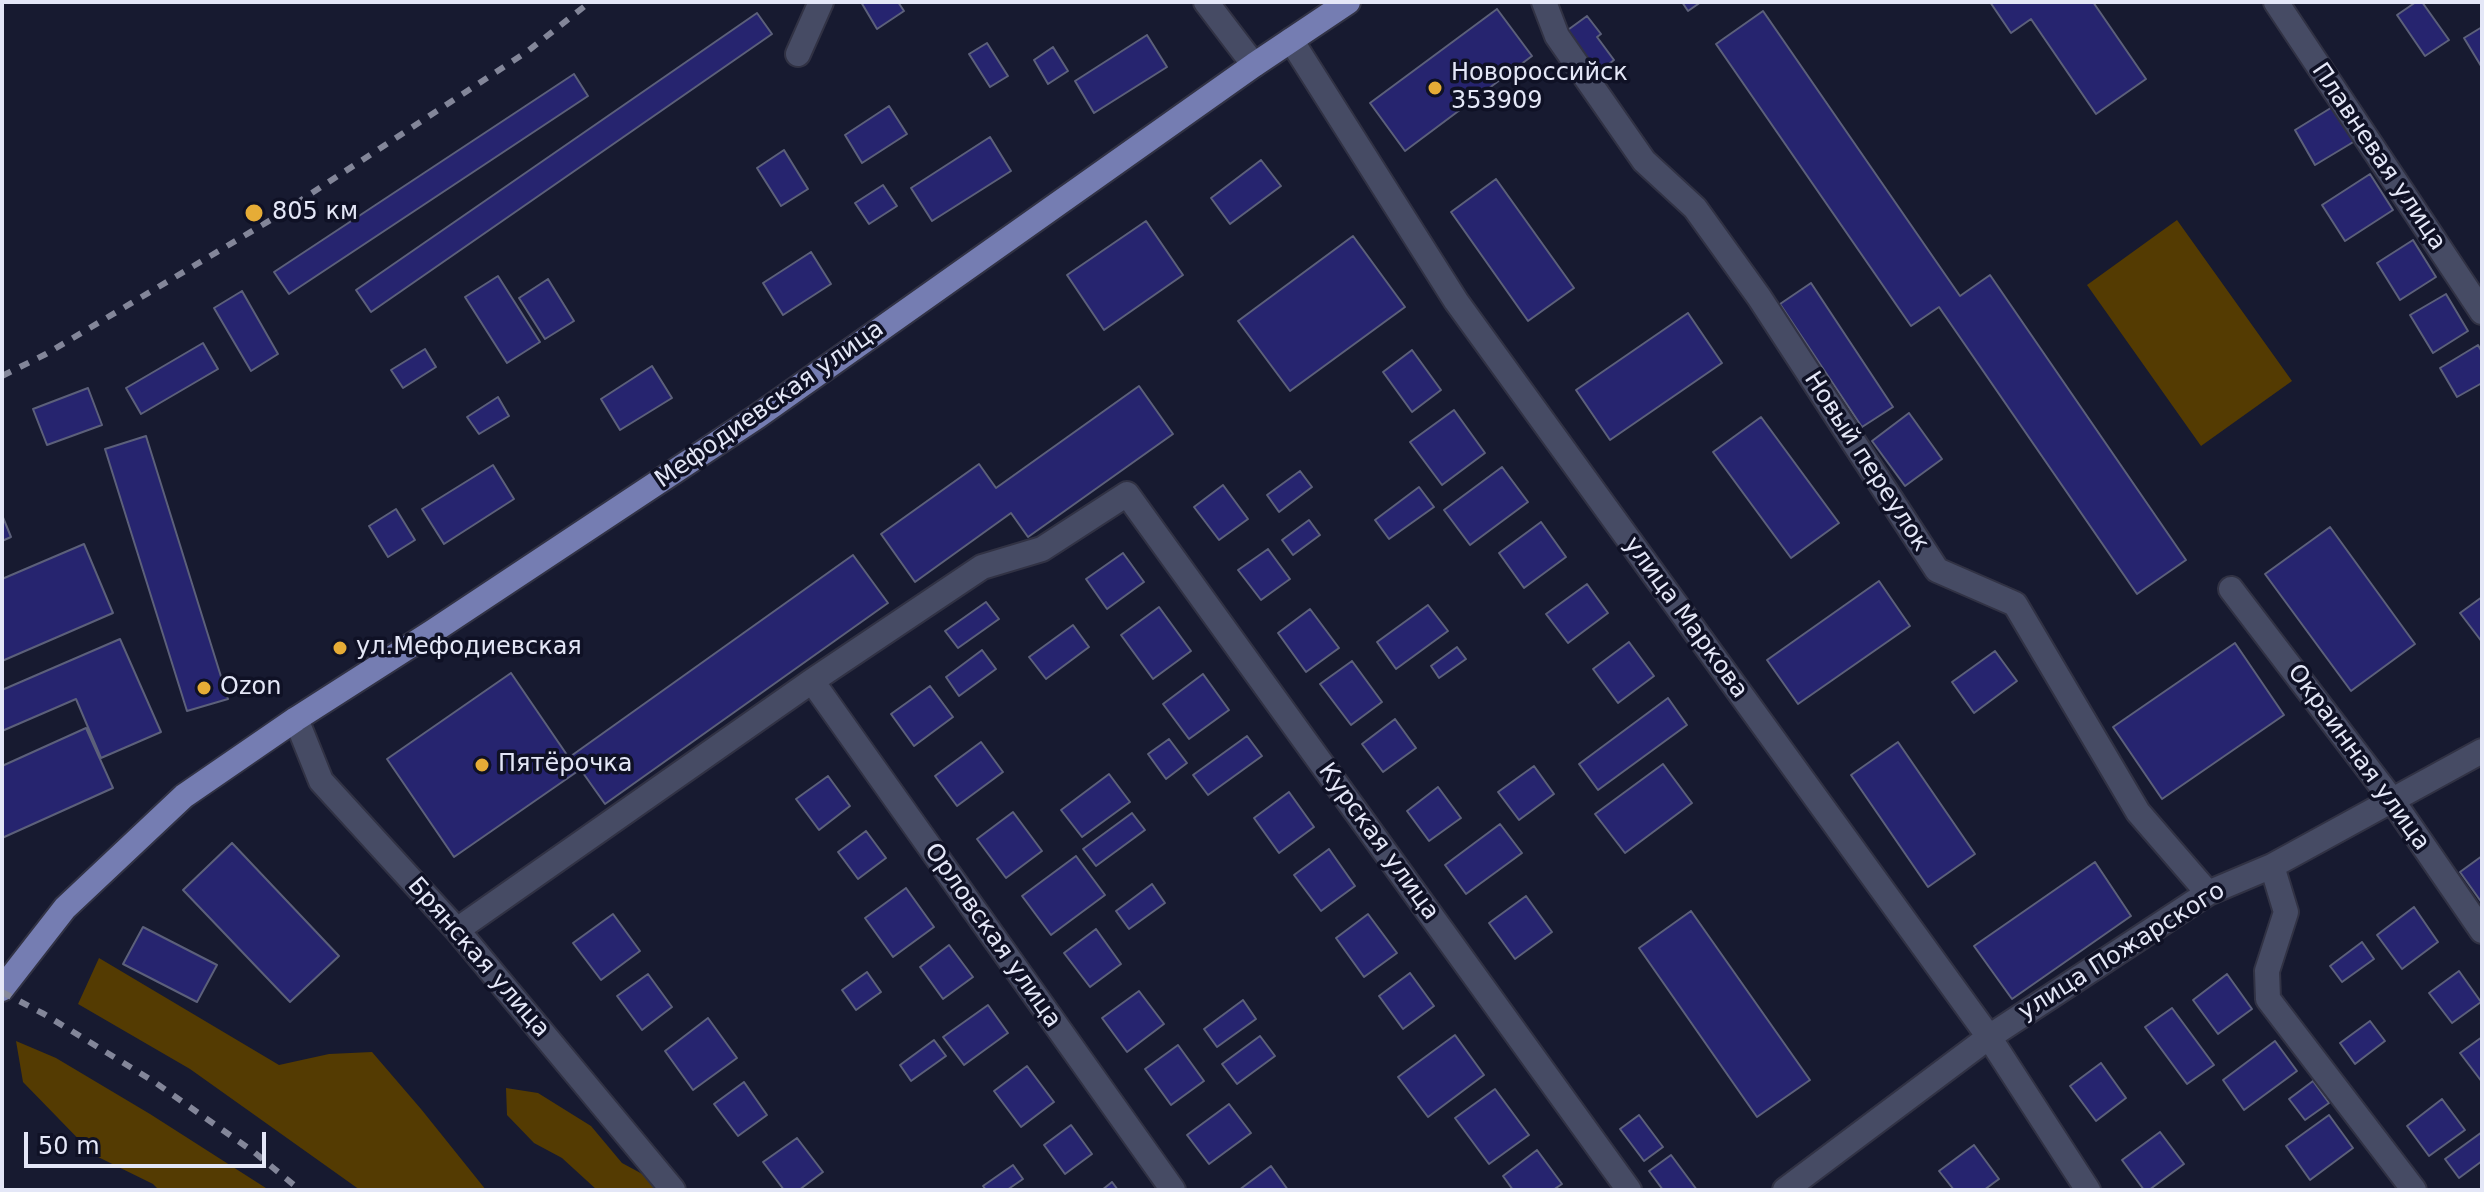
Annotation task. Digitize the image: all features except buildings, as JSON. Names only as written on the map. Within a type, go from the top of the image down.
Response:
[{"type":"main road","name":"Мефодиевская улица","points":[[2,989],[65,908],[184,796],[758,416],[1254,65],[1348,2]]},
{"type":"street","points":[[798,54],[821,2]]},
{"type":"street","points":[[1206,2],[1254,65]]},
{"type":"street","name":"Новый переулок","points":[[1544,2],[1557,36],[1644,161],[1695,208],[1759,297],[1937,570],[2015,604],[2138,812],[2208,893]]},
{"type":"street","name":"Плавневая улица","points":[[2276,2],[2482,312]]},
{"type":"street","name":"улица Маркова","points":[[1291,40],[1456,301],[1989,1037],[2088,1190]]},
{"type":"street","name":"Курская улица","points":[[812,681],[982,567],[1042,549],[1127,494],[1629,1190]]},
{"type":"street","name":"Окраинная улица","points":[[2231,589],[2392,800],[2482,931]]},
{"type":"street","points":[[457,930],[812,681]]},
{"type":"street","name":"Орловская улица","points":[[812,681],[1173,1190]]},
{"type":"street","name":"Брянская улица","points":[[296,719],[321,781],[457,930],[673,1190]]},
{"type":"street","name":"улица Пожарского","points":[[1785,1190],[1989,1037],[2208,893],[2272,866],[2482,751]]},
{"type":"street","points":[[2272,866],[2286,912],[2267,971],[2268,999],[2414,1190]]},
{"type":"shaded area","points":[[2177,220],[2292,381],[2201,446],[2087,285]]},
{"type":"shaded area","points":[[99,958],[279,1065],[329,1054],[372,1052],[486,1190],[360,1190],[190,1069],[78,1004]]},
{"type":"shaded area","points":[[16,1041],[56,1058],[269,1190],[159,1190],[153,1184],[94,1155],[23,1082]]},
{"type":"shaded area","points":[[506,1088],[538,1093],[591,1126],[622,1163],[672,1190],[597,1190],[562,1158],[534,1143],[507,1115]]},
{"type":"railway","points":[[2,376],[46,354],[274,218],[528,51],[590,2]]},
{"type":"railway","points":[[2,992],[153,1081],[254,1152],[300,1190]]},
{"type":"place","name":"Новороссийск 353909","points":[[1435,88]]},
{"type":"place","name":"805 км","points":[[254,213]]},
{"type":"place","name":"ул.Мефодиевская","points":[[340,648]]},
{"type":"place","name":"Ozon","points":[[204,688]]},
{"type":"place","name":"Пятёрочка","points":[[482,765]]}]
